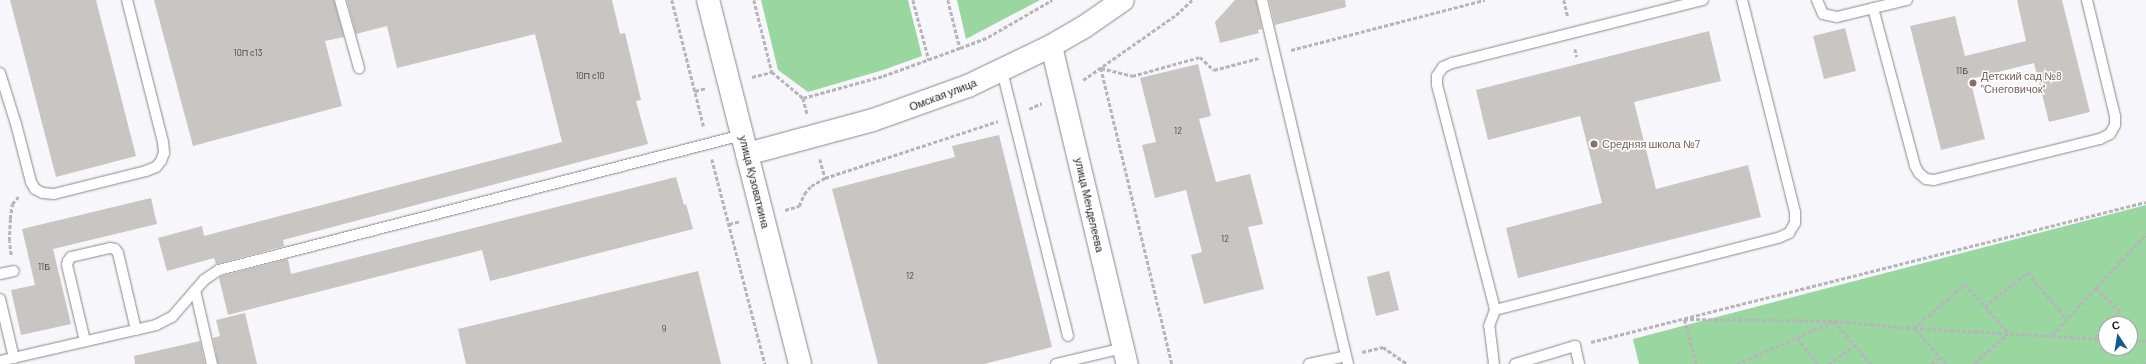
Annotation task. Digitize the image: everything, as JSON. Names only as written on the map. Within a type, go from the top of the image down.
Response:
[{"type":"main road","name":"улица Кузоваткина","points":[[708,0],[800,364]]},
{"type":"main road","name":"Омская улица","points":[[745,145],[873,120],[968,86],[1002,71],[1051,46],[1084,27],[1123,0]]},
{"type":"street","name":"улица Менделеева","points":[[1051,46],[1125,356]]},
{"type":"lane","points":[[0,73],[16,124],[30,182],[35,189],[43,193],[54,194],[146,171],[156,167],[161,161],[164,153],[163,142],[127,0]]},
{"type":"lane","points":[[340,0],[359,68]]},
{"type":"lane","points":[[1262,0],[1347,360],[1309,364]]},
{"type":"lane","points":[[1494,364],[1489,326],[1495,310],[1437,85],[1437,76],[1443,67],[1452,63],[1703,0]]},
{"type":"lane","points":[[1495,310],[1778,238],[1789,233],[1795,223],[1795,212],[1742,0]]},
{"type":"lane","points":[[1816,0],[1823,14],[1829,17],[1838,17],[1907,0]]},
{"type":"lane","points":[[1873,8],[1915,166],[1919,173],[1926,178],[1934,180],[2100,139],[2110,134],[2115,125],[2115,116],[2087,0]]},
{"type":"lane","points":[[1002,71],[1068,336]]},
{"type":"lane","points":[[0,361],[156,325],[172,317],[204,280],[219,270],[708,144],[745,145]]},
{"type":"lane","points":[[85,341],[67,265],[68,261],[71,257],[110,248],[115,249],[118,253],[136,330]]},
{"type":"lane","points":[[0,274],[14,271]]},
{"type":"lane","points":[[195,290],[212,364]]},
{"type":"lane","points":[[0,299],[14,358]]},
{"type":"lane","points":[[1514,364],[1575,346],[1579,364]]},
{"type":"lane","points":[[1056,364],[1125,356]]},
{"type":"path","points":[[672,0],[765,364]]},
{"type":"path","points":[[754,0],[772,72],[803,98],[883,76],[960,48],[995,33],[1052,0]]},
{"type":"path","points":[[913,0],[929,60]]},
{"type":"path","points":[[948,0],[960,48]]},
{"type":"path","points":[[729,224],[799,206],[804,194],[811,186],[825,178],[1014,116],[1062,93],[1101,68],[1176,15],[1192,0]]},
{"type":"path","points":[[1101,68],[1132,76],[1200,57],[1214,70],[1485,0]]},
{"type":"path","points":[[1101,68],[1172,364]]},
{"type":"path","points":[[1575,346],[1684,320],[2146,202]]},
{"type":"path","points":[[12,204],[9,241],[14,271]]},
{"type":"path","points":[[2052,336],[2146,234]]},
{"type":"path","points":[[1985,306],[2028,272],[2067,320]]},
{"type":"path","points":[[1914,328],[1965,284],[2009,333]]},
{"type":"path","points":[[2096,288],[2120,311],[2115,316]]},
{"type":"path","points":[[1684,320],[1834,321],[1914,328],[2098,338]]},
{"type":"path","points":[[1684,320],[1696,364]]},
{"type":"path","points":[[1737,364],[1834,321]]},
{"type":"path","points":[[1834,321],[1871,364]]},
{"type":"path","points":[[1914,328],[1946,364]]},
{"type":"path","points":[[1974,364],[2009,333]]},
{"type":"path","points":[[2095,338],[2098,335]]},
{"type":"path","points":[[1797,338],[1818,364]]},
{"type":"path","points":[[1828,364],[1855,346]]},
{"type":"path","points":[[1347,360],[1382,347],[1407,364]]},
{"type":"path","points":[[1931,364],[1940,357]]},
{"type":"green space","points":[[761,0],[908,0],[922,56],[883,70],[808,92],[778,70]]},
{"type":"green space","points":[[957,0],[1040,0],[966,39]]},
{"type":"green space","points":[[2146,205],[2146,364],[1639,364],[1633,339]]},
{"type":"building","points":[[10,0],[96,0],[136,156],[56,177]]},
{"type":"building","points":[[154,0],[334,0],[344,37],[325,41],[342,106],[193,146]]},
{"type":"building","points":[[347,0],[612,0],[620,34],[625,33],[641,100],[636,101],[648,144],[283,240],[284,246],[216,264],[214,258],[167,271],[158,238],[202,226],[204,236],[562,142],[535,34],[397,68],[387,26],[356,34]]},
{"type":"building","points":[[1235,0],[1256,0],[1262,29],[1258,30],[1259,33],[1220,43],[1215,22]]},
{"type":"building","points":[[1269,0],[1345,0],[1346,7],[1275,25]]},
{"type":"building","points":[[2017,0],[2062,0],[2090,112],[2049,122],[2034,63],[1970,79],[1985,139],[1941,150],[1910,26],[1955,16],[1965,56],[2026,41]]},
{"type":"building","points":[[1845,28],[1856,71],[1824,79],[1813,36]]},
{"type":"building","points":[[1709,31],[1721,81],[1634,102],[1656,189],[1748,165],[1761,217],[1518,278],[1506,228],[1602,203],[1580,116],[1488,140],[1476,90]]},
{"type":"building","points":[[1198,64],[1211,116],[1199,119],[1216,182],[1250,174],[1263,224],[1248,227],[1264,289],[1204,304],[1191,255],[1202,252],[1186,190],[1155,198],[1142,145],[1156,142],[1140,78]]},
{"type":"building","points":[[999,135],[1052,347],[984,364],[878,364],[832,189],[955,157],[952,146]]},
{"type":"building","points":[[676,177],[693,229],[490,281],[482,250],[228,315],[219,278],[222,276],[288,259],[291,274]]},
{"type":"building","points":[[151,198],[157,224],[53,249],[71,324],[21,335],[11,290],[35,285],[22,229]]},
{"type":"building","points":[[698,271],[721,364],[466,364],[458,329]]},
{"type":"building","points":[[1389,271],[1399,310],[1376,316],[1367,277]]},
{"type":"building","points":[[245,313],[257,364],[218,364],[213,338],[220,336],[216,320]]},
{"type":"building","points":[[200,341],[205,364],[135,364],[134,356]]},
{"type":"place","name":"Детский сад №8 \"Снеговичок\"","points":[[1973,83]]},
{"type":"place","name":"Средняя школа №7","points":[[1594,144]]}]
